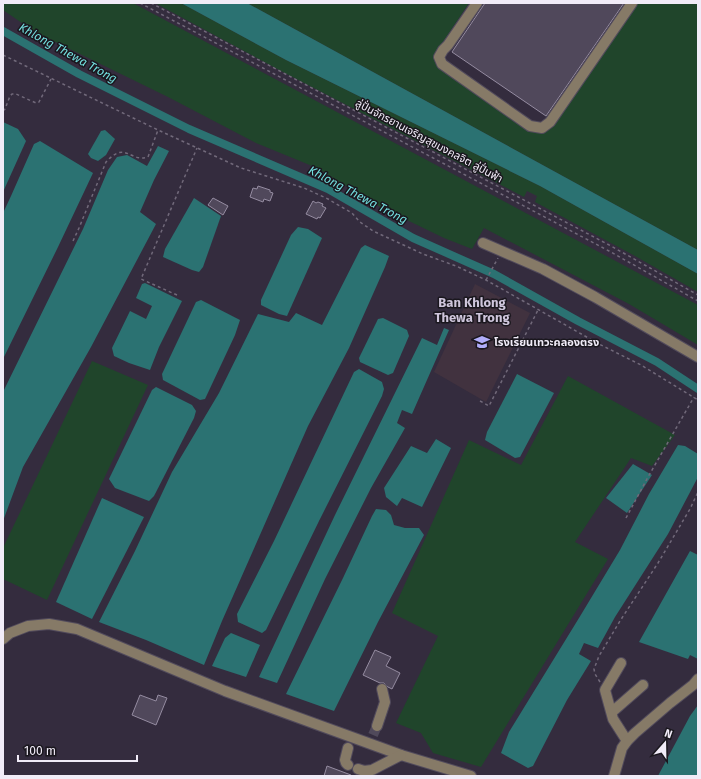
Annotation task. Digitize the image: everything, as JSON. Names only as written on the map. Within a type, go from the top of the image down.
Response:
[{"type":"street","points":[[477,3],[443,50],[439,58],[442,64],[530,126],[542,128],[550,122],[632,3]]},
{"type":"street","points":[[484,243],[543,269],[595,297],[698,357]]},
{"type":"street","points":[[3,639],[10,633],[28,626],[49,624],[77,629],[225,690],[371,739],[401,754],[471,776]]},
{"type":"street","points":[[621,663],[605,690],[613,719],[627,741]]},
{"type":"street","points":[[614,776],[622,748],[627,741],[693,685],[698,679]]},
{"type":"street","points":[[612,712],[643,685]]},
{"type":"street","points":[[377,726],[385,702],[382,689]]},
{"type":"street","points":[[348,748],[345,760],[346,763],[364,771],[372,770],[401,754]]},
{"type":"path","points":[[140,3],[595,244],[698,301]]},
{"type":"path","name":"ลู่ปั่นจักรยานเจริญสุขมงคลจิต ลู่ปั่นฟ้า","points":[[151,3],[611,246],[698,295]]},
{"type":"path","points":[[3,55],[158,130],[241,168],[304,188],[328,198],[352,213],[360,222],[374,231],[423,254],[456,266],[486,280],[599,344],[641,365],[698,400]]},
{"type":"path","points":[[3,111],[5,110],[12,94],[16,94],[36,103],[39,102],[51,79]]},
{"type":"path","points":[[72,241],[79,228],[106,162],[111,156],[122,151],[138,157],[148,157],[158,130]]},
{"type":"path","points":[[176,295],[140,279],[197,148]]},
{"type":"path","points":[[486,280],[497,260]]},
{"type":"path","points":[[480,401],[489,406],[538,310]]},
{"type":"path","points":[[626,518],[694,397]]},
{"type":"path","points":[[605,690],[595,674],[594,669],[599,656],[658,563],[690,509],[698,492]]},
{"type":"shaded area","points":[[3,3],[133,3],[698,305],[698,345],[629,304],[484,228],[472,249],[444,238],[382,208],[317,168],[256,143],[168,97],[35,32],[3,10]]},
{"type":"shaded area","points":[[155,3],[181,3],[286,60],[540,186],[698,274],[698,292],[535,202],[537,196],[527,191],[524,197],[281,71]]},
{"type":"shaded area","points":[[181,3],[247,3],[698,250],[698,274],[540,186],[286,60]]},
{"type":"shaded area","points":[[247,3],[469,3],[439,48],[436,55],[540,132],[635,3],[698,3],[698,250]]},
{"type":"shaded area","points":[[3,122],[18,129],[26,141],[3,192]]},
{"type":"shaded area","points":[[105,130],[115,139],[106,155],[98,161],[91,158],[88,154],[101,131]]},
{"type":"shaded area","points":[[40,141],[93,173],[3,359],[3,213],[34,144]]},
{"type":"shaded area","points":[[158,146],[169,151],[140,212],[156,224],[91,347],[23,467],[3,521],[3,392],[83,229],[108,170],[117,157],[127,155],[147,166]]},
{"type":"shaded area","points":[[194,198],[221,216],[203,267],[199,272],[163,257],[165,249]]},
{"type":"shaded area","points":[[298,227],[308,229],[322,238],[287,316],[279,314],[261,305],[261,300],[291,235]]},
{"type":"shaded area","points":[[365,245],[389,256],[385,267],[349,348],[308,426],[204,665],[99,622],[135,551],[172,472],[219,393],[258,314],[289,322],[296,313],[322,325],[361,248]]},
{"type":"shaded area","points":[[145,283],[182,301],[159,347],[150,370],[114,356],[112,348],[130,311],[146,319],[152,306],[136,298],[142,284]]},
{"type":"shaded area","name":"โรงเรียนเทวะคลองตรง","points":[[475,284],[530,313],[486,402],[434,372]]},
{"type":"shaded area","points":[[201,300],[240,320],[235,335],[205,399],[200,400],[163,380],[162,374],[196,302]]},
{"type":"shaded area","points":[[383,318],[407,330],[409,336],[393,373],[388,375],[360,362],[359,358],[378,319]]},
{"type":"shaded area","points":[[444,328],[449,330],[412,414],[402,410],[397,423],[405,428],[371,488],[325,579],[277,683],[259,677],[335,515],[422,338],[437,345]]},
{"type":"shaded area","points":[[92,361],[148,385],[47,600],[3,579],[3,548]]},
{"type":"shaded area","points":[[359,369],[382,382],[384,389],[382,396],[266,630],[262,633],[238,622],[237,614],[274,541],[354,372]]},
{"type":"shaded area","points":[[517,374],[554,393],[520,457],[515,458],[485,440],[487,432]]},
{"type":"shaded area","points":[[568,376],[675,435],[652,466],[631,458],[575,542],[608,559],[481,767],[433,753],[421,733],[396,723],[438,636],[392,613],[469,440],[521,465]]},
{"type":"shaded area","points":[[156,387],[192,405],[196,411],[194,418],[154,496],[149,501],[115,488],[109,479],[152,390]]},
{"type":"shaded area","points":[[436,439],[451,448],[422,507],[402,498],[397,506],[386,497],[384,488],[411,446],[427,453]]},
{"type":"shaded area","points":[[678,445],[685,446],[698,454],[698,477],[668,534],[615,617],[598,648],[584,643],[579,654],[591,661],[567,700],[533,766],[528,768],[501,753],[509,732],[620,550],[649,494]]},
{"type":"shaded area","points":[[633,464],[652,475],[627,513],[606,498]]},
{"type":"shaded area","points":[[102,498],[144,517],[92,619],[56,602]]},
{"type":"shaded area","points":[[376,509],[386,510],[391,515],[394,525],[405,528],[419,528],[424,535],[378,622],[334,711],[286,694]]},
{"type":"shaded area","points":[[690,551],[698,555],[698,659],[690,655],[688,659],[639,642]]},
{"type":"shaded area","points":[[231,633],[260,645],[246,677],[212,666],[225,638]]},
{"type":"shaded area","points":[[698,705],[698,776],[658,776],[690,716]]},
{"type":"building","points":[[485,3],[624,3],[546,116],[452,52]]},
{"type":"building","points":[[258,186],[270,190],[270,192],[273,193],[270,201],[264,199],[263,202],[250,197],[253,188],[257,189]]},
{"type":"building","points":[[213,198],[228,206],[223,215],[208,205]]},
{"type":"building","points":[[313,201],[323,204],[322,206],[326,208],[320,218],[318,217],[317,219],[306,214]]},
{"type":"building","points":[[375,650],[391,657],[386,666],[400,673],[392,689],[384,683],[380,683],[363,675]]},
{"type":"building","points":[[140,695],[156,701],[158,695],[167,698],[156,725],[132,715]]},
{"type":"building","points":[[327,766],[351,775],[351,776],[324,776]]},
{"type":"waterway","name":"Khlong Thewa Trong","points":[[3,31],[79,74],[189,129],[328,189],[413,238],[494,274],[578,321],[657,362],[698,389]]},
{"type":"tunnel","points":[[373,735],[377,726]]},
{"type":"place","name":"โรงเรียนเทวะคลองตรง","points":[[482,342]]},
{"type":"district","name":"Ban Khlong Thewa Trong","points":[[472,310]]}]
